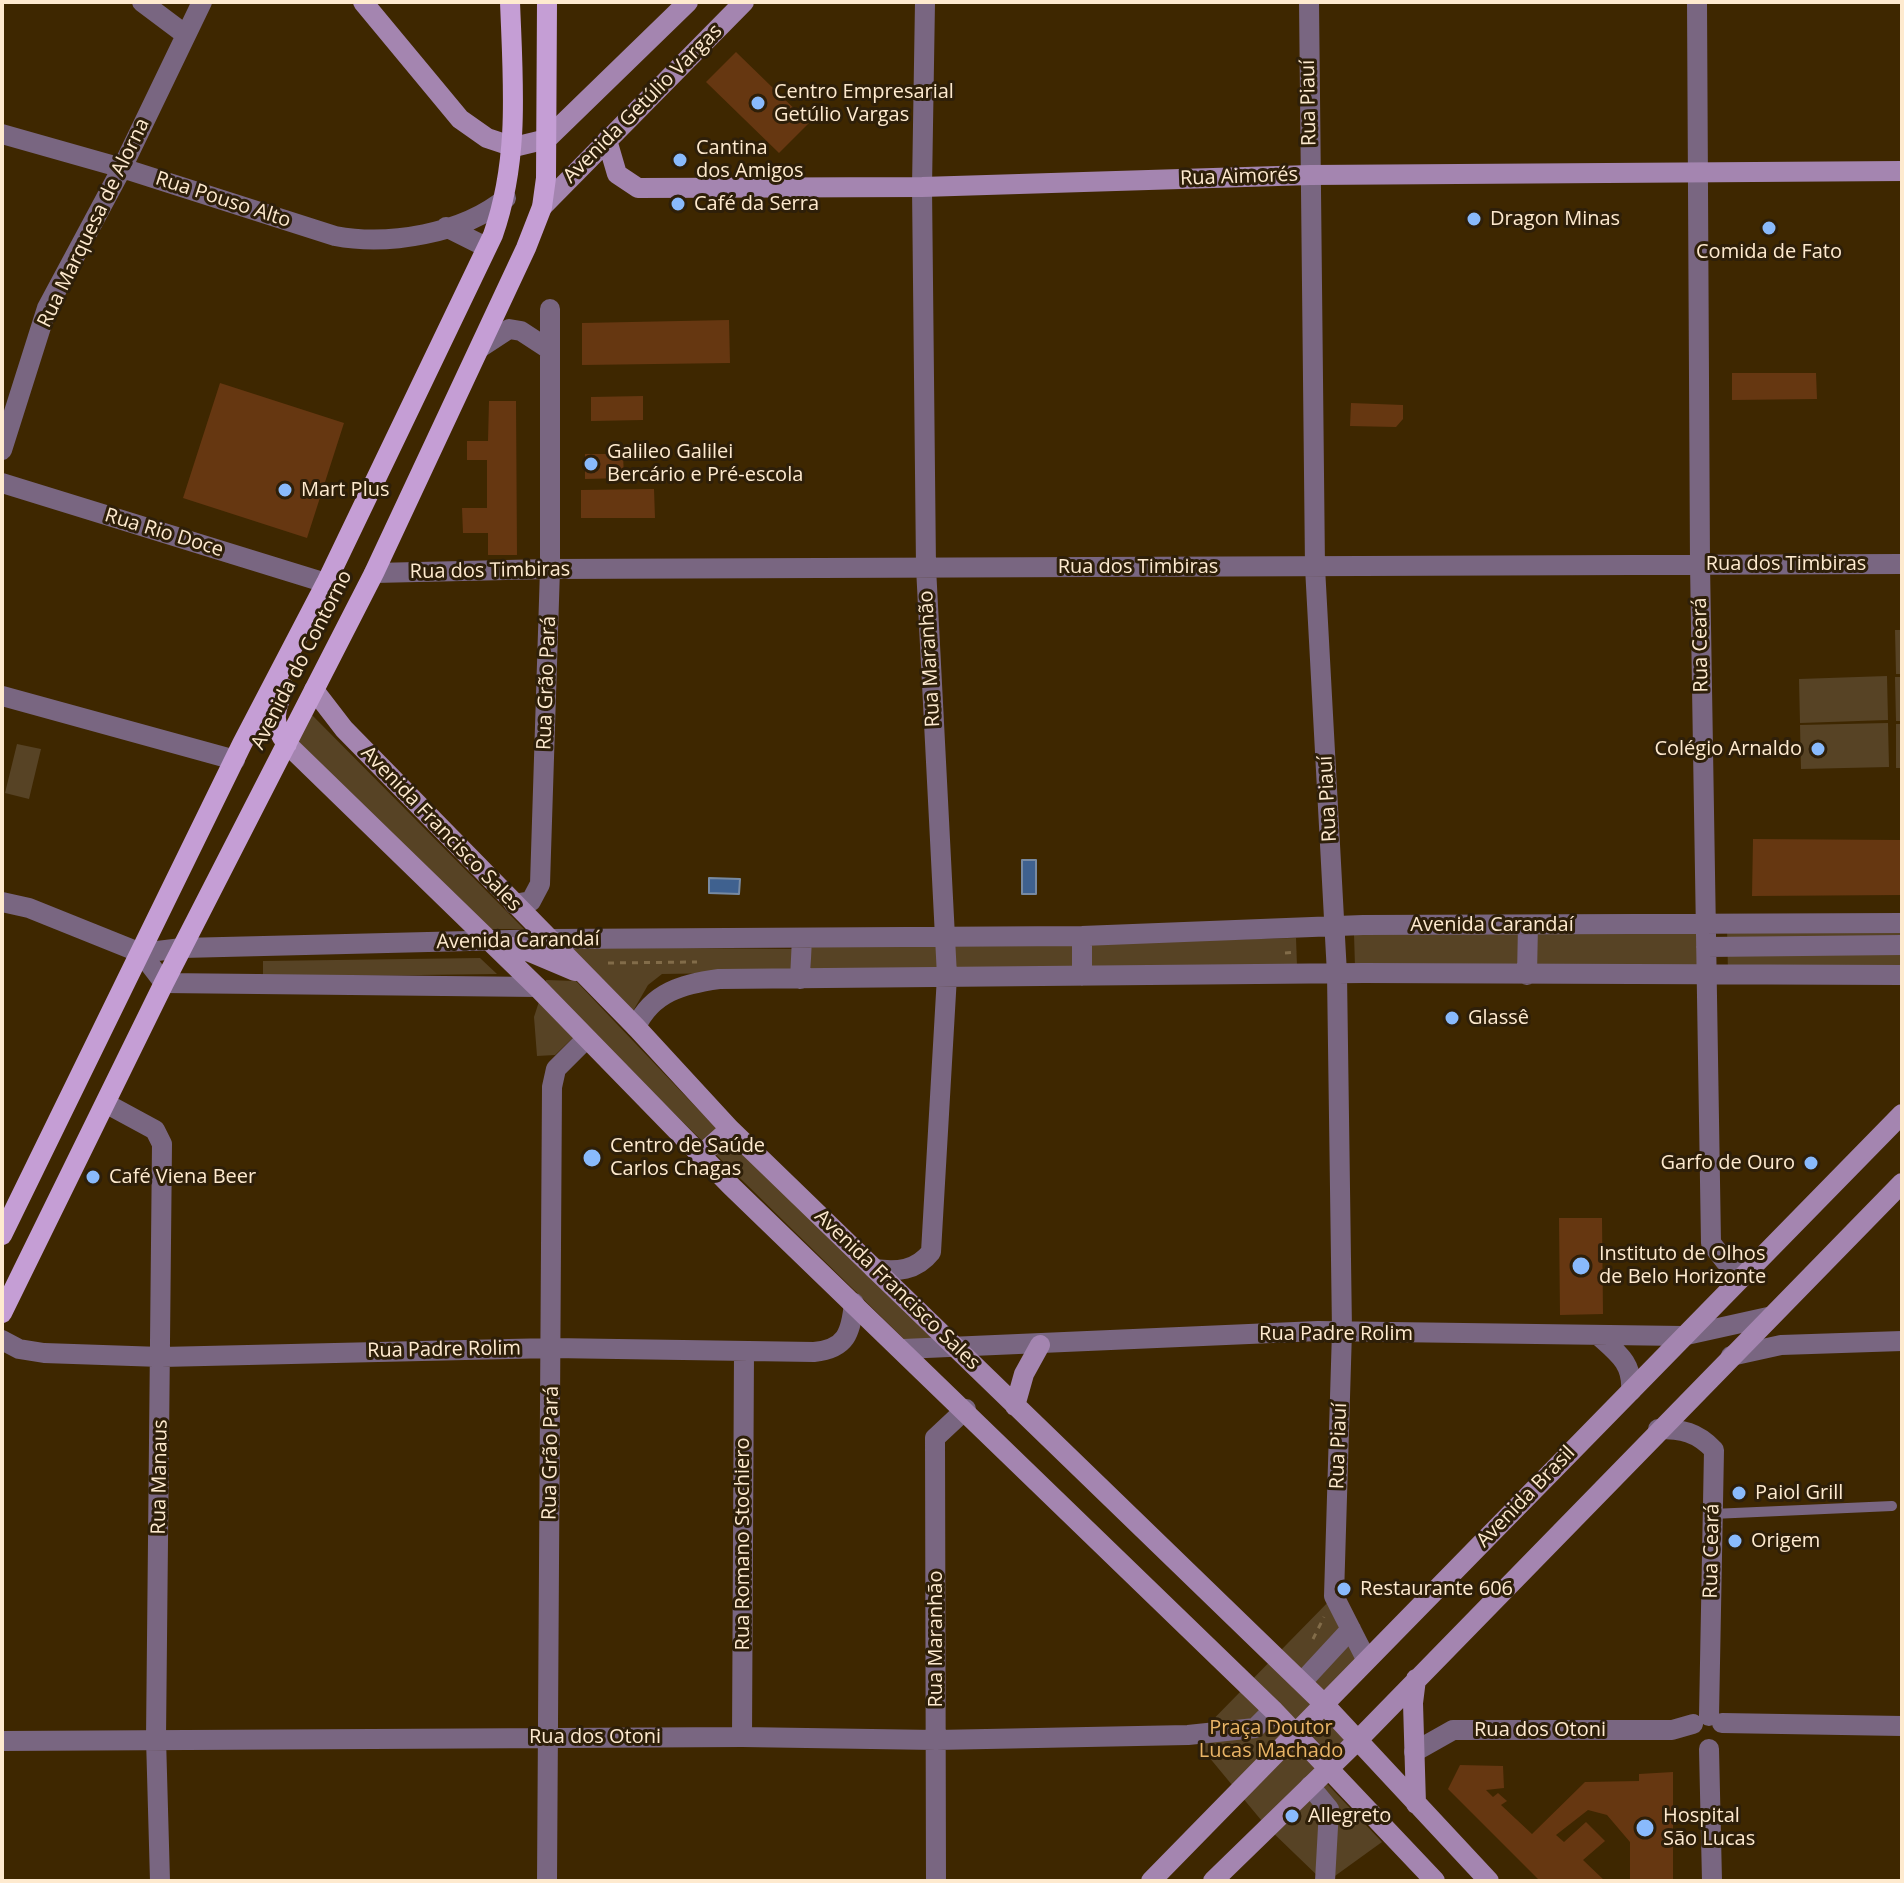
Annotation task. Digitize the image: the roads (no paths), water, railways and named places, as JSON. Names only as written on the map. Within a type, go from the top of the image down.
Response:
[{"type":"main road","name":"Avenida do Contorno","points":[[2,1235],[235,760],[326,583],[486,247],[506,198],[514,147],[510,2]]},
{"type":"main road","name":"Avenida do Contorno","points":[[2,1313],[164,983],[374,573],[480,348],[542,207],[547,139],[547,2]]},
{"type":"main road","points":[[287,744],[277,731],[275,707],[303,648],[316,602]]},
{"type":"street","points":[[142,2],[186,35]]},
{"type":"street","name":"Rua Marquesa de Alorna","points":[[2,450],[47,308],[122,168],[202,2]]},
{"type":"street","points":[[363,2],[460,119],[487,138],[514,147],[547,139]]},
{"type":"street","name":"Avenida Getúlio Vargas","points":[[547,139],[688,2]]},
{"type":"street","name":"Avenida Getúlio Vargas","points":[[542,207],[744,2]]},
{"type":"street","name":"Rua Maranhão","points":[[874,1269],[894,1271],[911,1268],[923,1262],[931,1252],[947,976],[926,567],[922,187],[925,2]]},
{"type":"street","name":"Rua Piauí","points":[[1309,2],[1315,567],[1337,974],[1342,1331],[1334,1596],[1351,1629]]},
{"type":"street","name":"Rua Ceará","points":[[1697,2],[1700,564],[1711,1243],[1725,1261],[1742,1274]]},
{"type":"street","name":"Rua Pouso Alto","points":[[2,134],[122,168],[335,236],[365,242],[446,227],[491,210],[506,198]]},
{"type":"street","name":"Rua Aimorés","points":[[607,140],[617,174],[638,188],[922,187],[1310,175],[1902,171]]},
{"type":"street","points":[[446,227],[486,247]]},
{"type":"street","name":"Rua Grão Pará","points":[[514,904],[531,901],[540,884],[550,569],[547,348],[550,309]]},
{"type":"street","points":[[480,348],[509,329],[521,331],[547,348]]},
{"type":"street","name":"Rua Rio Doce","points":[[2,483],[326,583]]},
{"type":"street","name":"Rua dos Timbiras","points":[[374,573],[550,569],[1902,564]]},
{"type":"street","name":"Avenida Francisco Sales","points":[[314,690],[344,729],[636,1027],[730,1129],[1302,1682],[1489,1881]]},
{"type":"street","points":[[2,696],[235,760]]},
{"type":"street","name":"Avenida Francisco Sales","points":[[287,744],[537,987],[854,1303],[1273,1710],[1435,1881]]},
{"type":"street","points":[[2,902],[29,908],[141,953],[164,983],[537,987]]},
{"type":"street","name":"Avenida Carandaí","points":[[141,953],[182,948],[551,939],[945,939],[1335,926],[1902,923]]},
{"type":"street","points":[[1527,975],[1528,925]]},
{"type":"street","points":[[1082,936],[1082,976]]},
{"type":"street","points":[[800,979],[802,938]]},
{"type":"street","points":[[487,941],[550,959],[589,980]]},
{"type":"street","points":[[1706,947],[1902,945]]},
{"type":"street","points":[[233,983],[234,948]]},
{"type":"street","points":[[636,1027],[643,1012],[656,999],[696,982],[947,976],[1902,975]]},
{"type":"street","name":"Rua Grão Pará","points":[[547,1881],[552,1087],[556,1069],[586,1039]]},
{"type":"street","name":"Rua Manaus","points":[[107,1104],[155,1130],[162,1144],[156,1738],[160,1881]]},
{"type":"street","name":"Avenida Brasil","points":[[1151,1881],[1902,1114]]},
{"type":"street","points":[[702,1154],[730,1129]]},
{"type":"street","points":[[1213,1881],[1358,1740],[1658,1429],[1902,1183]]},
{"type":"street","name":"Rua Padre Rolim","points":[[2,1340],[19,1349],[44,1353],[161,1357],[552,1348],[814,1352],[839,1347],[852,1326],[854,1303]]},
{"type":"street","points":[[1775,1310],[1772,1332],[1781,1345]]},
{"type":"street","name":"Rua Padre Rolim","points":[[903,1349],[1342,1331],[1682,1336],[1775,1310]]},
{"type":"street","points":[[1600,1337],[1625,1359],[1632,1375],[1631,1391]]},
{"type":"street","points":[[1731,1356],[1781,1345],[1902,1341]]},
{"type":"street","points":[[1015,1406],[1024,1374],[1040,1345]]},
{"type":"street","name":"Rua Romano Stochiero","points":[[742,1737],[744,1352]]},
{"type":"street","name":"Rua Maranhão","points":[[936,1881],[935,1438],[966,1409]]},
{"type":"street","name":"Rua Ceará","points":[[1658,1429],[1679,1429],[1701,1436],[1714,1450],[1702,1727]]},
{"type":"street","points":[[1302,1682],[1351,1629],[1366,1659]]},
{"type":"street","points":[[1416,1679],[1416,1804]]},
{"type":"street","points":[[1273,1710],[1255,1728],[1279,1751]]},
{"type":"street","name":"Rua dos Otoni","points":[[1414,1752],[1453,1730],[1902,1726]]},
{"type":"street","points":[[1702,1727],[1720,1744],[1709,1749],[1712,1881]]},
{"type":"street","name":"Rua dos Otoni","points":[[2,1741],[547,1737],[936,1740],[1188,1735],[1255,1728]]},
{"type":"street","points":[[1310,1786],[1329,1809]]},
{"type":"street","points":[[1325,1880],[1329,1809],[1347,1791]]},
{"type":"lane","points":[[1712,1514],[1892,1506]]},
{"type":"water","points":[[1022,860],[1036,860],[1036,894],[1022,894]]},
{"type":"water","points":[[709,878],[740,879],[739,894],[709,893]]},
{"type":"place","name":"Centro Empresarial Getúlio Vargas","points":[[758,103]]},
{"type":"place","name":"Cantina dos Amigos","points":[[680,160]]},
{"type":"place","name":"Café da Serra","points":[[678,204]]},
{"type":"place","name":"Dragon Minas","points":[[1474,219]]},
{"type":"place","name":"Comida de Fato","points":[[1769,228]]},
{"type":"place","name":"Galileo Galilei Bercário e Pré-escola","points":[[591,464]]},
{"type":"place","name":"Mart Plus","points":[[285,490]]},
{"type":"place","name":"Colégio Arnaldo","points":[[1818,749]]},
{"type":"place","name":"Glassê","points":[[1452,1018]]},
{"type":"place","name":"Centro de Saúde Carlos Chagas","points":[[592,1158]]},
{"type":"place","name":"Garfo de Ouro","points":[[1811,1163]]},
{"type":"place","name":"Café Viena Beer","points":[[93,1177]]},
{"type":"place","name":"Instituto de Olhos de Belo Horizonte","points":[[1581,1266]]},
{"type":"place","name":"Paiol Grill","points":[[1739,1493]]},
{"type":"place","name":"Origem","points":[[1735,1541]]},
{"type":"place","name":"Restaurante 606","points":[[1344,1589]]},
{"type":"place","name":"Allegreto","points":[[1292,1816]]},
{"type":"place","name":"Hospital São Lucas","points":[[1645,1828]]},
{"type":"park label","name":"Praça Doutor Lucas Machado","points":[[1271,1740]]}]
